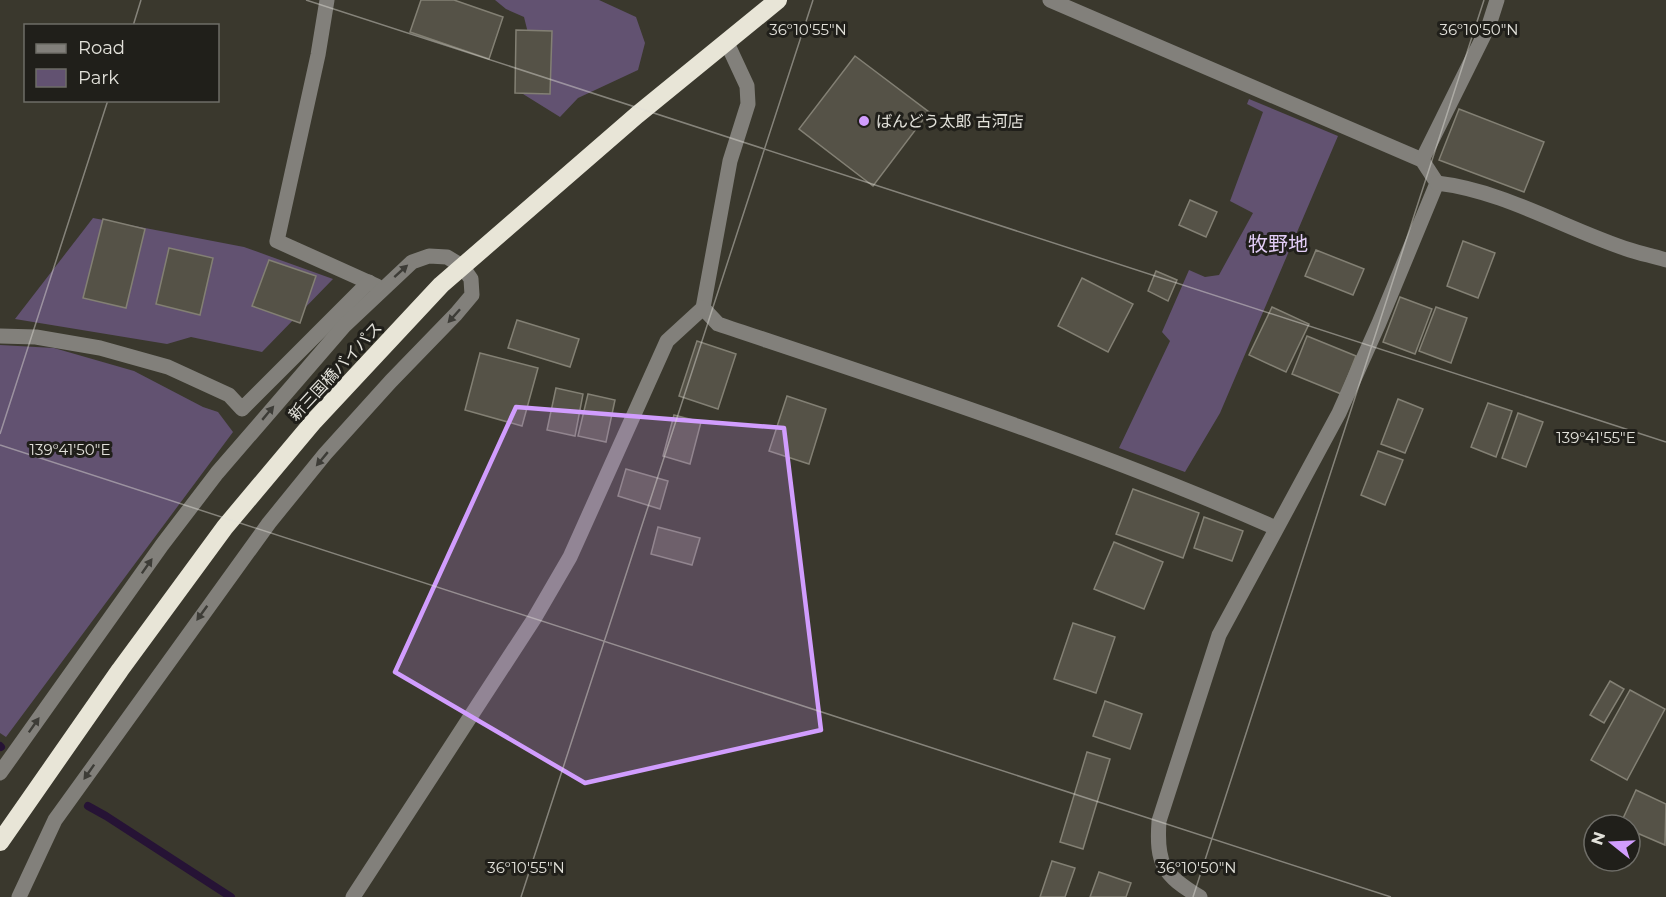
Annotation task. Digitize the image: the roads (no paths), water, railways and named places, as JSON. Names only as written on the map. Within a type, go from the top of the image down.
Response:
[{"type":"highway","name":"新三国橋バイパス","points":[[0,842],[225,526],[267,474],[391,338],[462,266],[637,115],[778,0]]},
{"type":"street","points":[[327,0],[318,55],[277,242],[376,285]]},
{"type":"street","points":[[1050,0],[1422,160],[1437,183]]},
{"type":"street","points":[[1422,160],[1489,25],[1497,0]]},
{"type":"street","points":[[354,897],[534,619],[570,557],[667,341],[703,308],[730,161],[748,104],[747,86],[727,43]]},
{"type":"street","points":[[1437,183],[1457,185],[1496,197],[1630,250],[1666,260]]},
{"type":"street","points":[[1200,897],[1180,885],[1164,868],[1157,846],[1159,821],[1219,635],[1339,413],[1437,183]]},
{"type":"street","points":[[0,336],[36,337],[100,348],[168,367],[229,395],[242,409],[376,285],[412,262],[429,256],[447,257],[462,266],[471,279],[472,295],[325,454],[269,523],[55,820],[19,897]]},
{"type":"street","points":[[0,773],[162,545],[217,473],[344,326],[376,285]]},
{"type":"street","points":[[703,308],[718,324],[908,387],[1066,443],[1276,528]]},
{"type":"waterway","points":[[88,806],[231,897]]},
{"type":"place","name":"ばんどう太郎 古河店","points":[[864,121]]},
{"type":"district","name":"牧野地","points":[[1278,244]]}]
